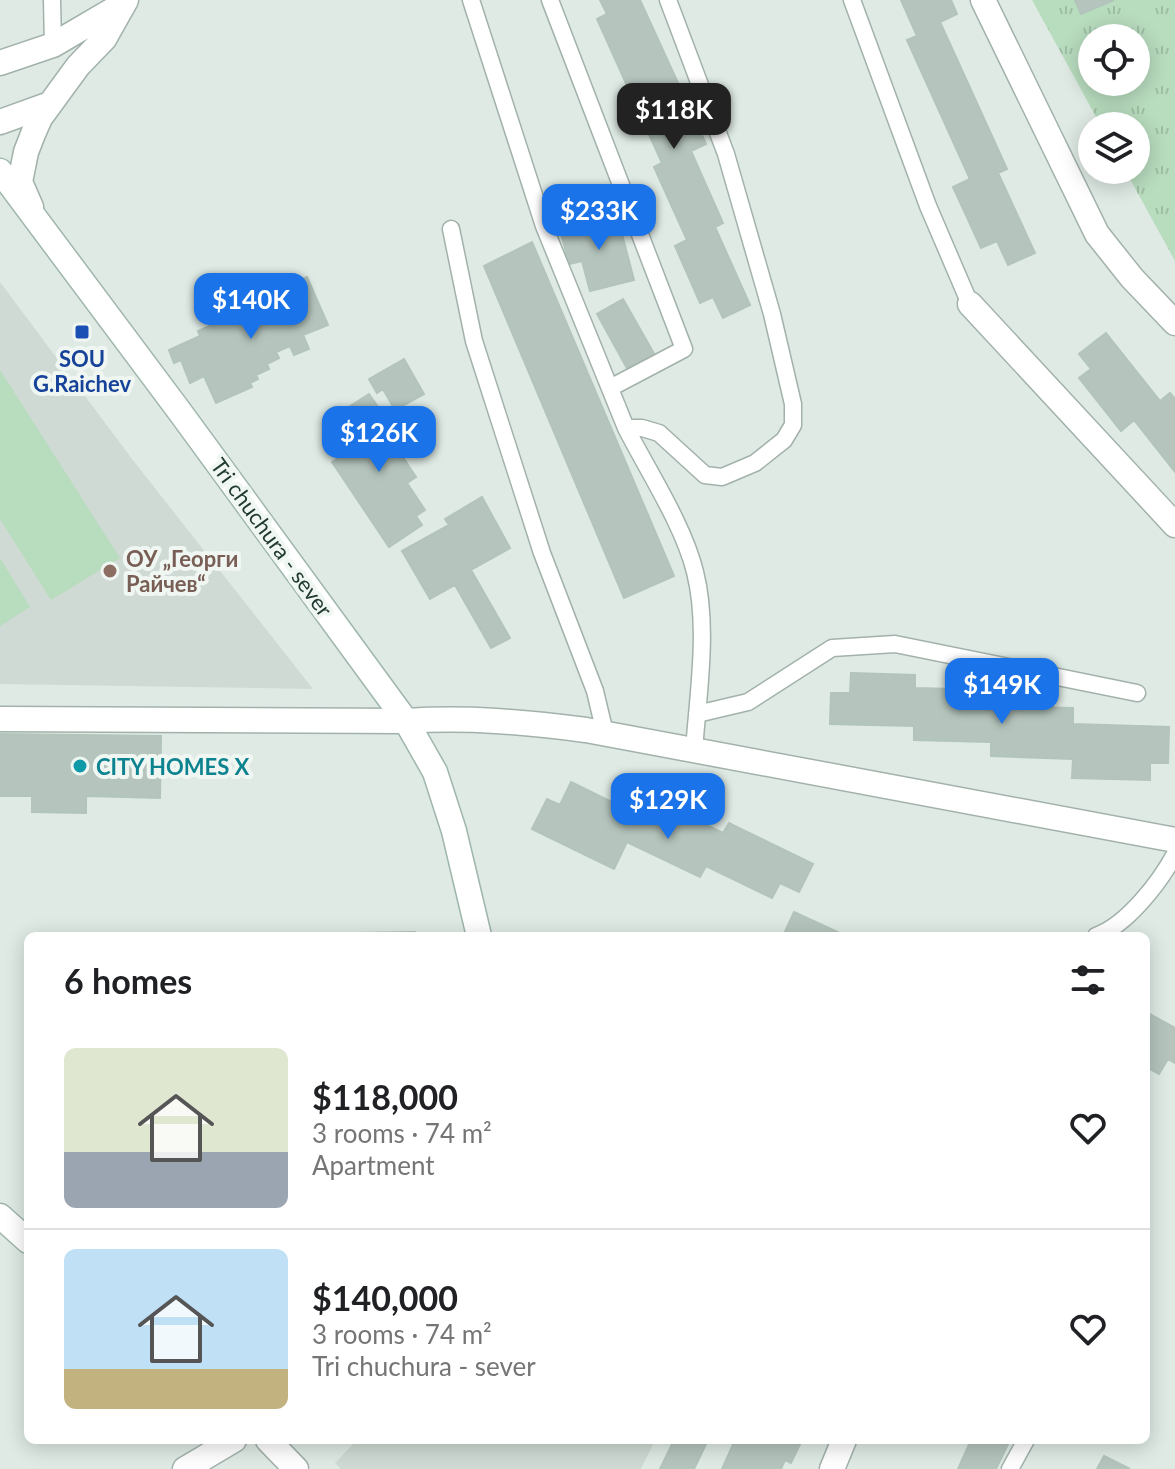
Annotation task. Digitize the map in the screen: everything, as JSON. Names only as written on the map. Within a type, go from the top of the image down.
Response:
[{"type":"street","points":[[983,0],[1097,234],[1132,278],[1175,323]]},
{"type":"street","points":[[0,63],[53,45],[126,1]]},
{"type":"street","points":[[38,224],[20,182],[33,134],[78,66],[104,39],[126,1]]},
{"type":"street","points":[[0,122],[50,104]]},
{"type":"street","name":"Tri chuchura - sever","points":[[0,171],[406,721],[435,772],[454,831],[478,932]]},
{"type":"street","points":[[970,304],[1175,525]]},
{"type":"street","points":[[0,719],[406,721],[458,717],[530,723],[605,733],[1175,840]]},
{"type":"street","points":[[0,1216],[24,1237]]},
{"type":"street","points":[[185,1469],[227,1444]]},
{"type":"street","points":[[272,1444],[296,1469]]},
{"type":"street","points":[[832,1469],[842,1444]]},
{"type":"lane","points":[[52,0],[53,45]]},
{"type":"lane","points":[[471,0],[544,226],[626,428],[688,548],[696,574],[701,616],[694,750]]},
{"type":"lane","points":[[550,0],[684,349],[610,388]]},
{"type":"lane","points":[[626,428],[659,433],[705,475],[722,477],[755,463],[784,440],[793,425],[793,404],[772,314],[726,154],[668,0]]},
{"type":"lane","points":[[852,0],[928,206],[970,304]]},
{"type":"lane","points":[[451,229],[474,341],[542,553],[595,691],[605,733]]},
{"type":"lane","points":[[697,714],[748,702],[832,648],[895,644],[1137,693]]},
{"type":"lane","points":[[1101,932],[1138,905],[1162,878],[1175,854]]},
{"type":"lane","points":[[1010,1469],[1024,1444]]},
{"type":"shaded area","name":"ОУ „Георги Райчев“","points":[[0,282],[132,459],[313,689],[0,684]]},
{"type":"shaded area","points":[[353,1444],[653,1444],[641,1469],[341,1469],[335,1463]]},
{"type":"green space","points":[[1032,0],[1175,0],[1175,261],[1133,184],[1150,184],[1150,112],[1093,112],[1085,96],[1150,96],[1150,24],[1078,24],[1078,84]]},
{"type":"green space","points":[[0,370],[120,558],[51,600],[0,519]]},
{"type":"green space","points":[[0,558],[30,607],[0,626]]},
{"type":"building","points":[[600,0],[640,0],[706,144],[691,151],[723,223],[715,227],[750,305],[723,318],[713,297],[700,303],[675,246],[687,240],[654,167],[662,163],[597,19],[607,14]]},
{"type":"building","points":[[901,0],[951,0],[957,14],[940,22],[1007,169],[998,173],[1035,253],[1008,265],[997,241],[981,248],[953,187],[970,179],[907,40],[917,36]]},
{"type":"building","points":[[1075,0],[1114,0],[1081,14]]},
{"type":"building","points":[[617,215],[634,280],[590,291],[582,261],[569,264],[560,229]]},
{"type":"building","points":[[532,242],[674,576],[624,598],[484,266]]},
{"type":"building","points":[[307,277],[328,325],[303,335],[309,349],[294,355],[290,346],[276,352],[279,358],[267,364],[269,369],[256,375],[258,379],[250,383],[252,387],[216,403],[204,376],[190,383],[181,360],[174,363],[169,350],[200,336],[198,331],[283,294],[281,288]]},
{"type":"building","points":[[623,299],[656,357],[629,372],[597,314]]},
{"type":"building","points":[[1106,333],[1160,401],[1170,393],[1175,399],[1175,472],[1134,420],[1121,431],[1079,378],[1091,369],[1079,354]]},
{"type":"building","points":[[404,359],[424,394],[395,410],[383,389],[377,393],[369,379]]},
{"type":"building","points":[[369,394],[389,423],[383,427],[416,477],[407,483],[425,510],[416,516],[422,525],[389,547],[332,462],[361,443],[341,412]]},
{"type":"building","points":[[482,497],[510,548],[471,570],[510,638],[491,648],[455,585],[430,599],[402,551],[449,525],[445,519]]},
{"type":"building","points":[[851,673],[915,675],[915,688],[994,690],[993,706],[1073,708],[1073,724],[1169,727],[1168,763],[1150,763],[1150,780],[1072,778],[1073,759],[991,756],[991,742],[914,740],[914,726],[830,724],[831,693],[850,693]]},
{"type":"building","name":"CITY HOMES X","points":[[0,734],[161,736],[160,798],[86,796],[86,813],[32,812],[32,796],[0,796]]},
{"type":"building","points":[[571,782],[642,817],[650,798],[723,833],[729,823],[813,864],[799,892],[780,883],[772,898],[706,866],[700,877],[627,842],[614,869],[532,829],[547,799],[560,805]]},
{"type":"building","points":[[794,912],[837,932],[785,932]]},
{"type":"building","points":[[1150,1014],[1175,1028],[1175,1063],[1168,1059],[1159,1074],[1150,1069]]},
{"type":"building","points":[[672,1444],[706,1444],[694,1469],[660,1469]]},
{"type":"building","points":[[733,1444],[800,1444],[791,1463],[785,1460],[781,1469],[722,1469]]},
{"type":"building","points":[[969,1444],[1008,1444],[996,1469],[958,1469]]},
{"type":"building","points":[[1104,1456],[1130,1469],[1097,1469]]},
{"type":"place","name":"SOU G.Raichev","points":[[82,332]]},
{"type":"place","name":"ОУ „Георги Райчев“","points":[[110,571]]},
{"type":"place","name":"CITY HOMES X","points":[[80,766]]}]
